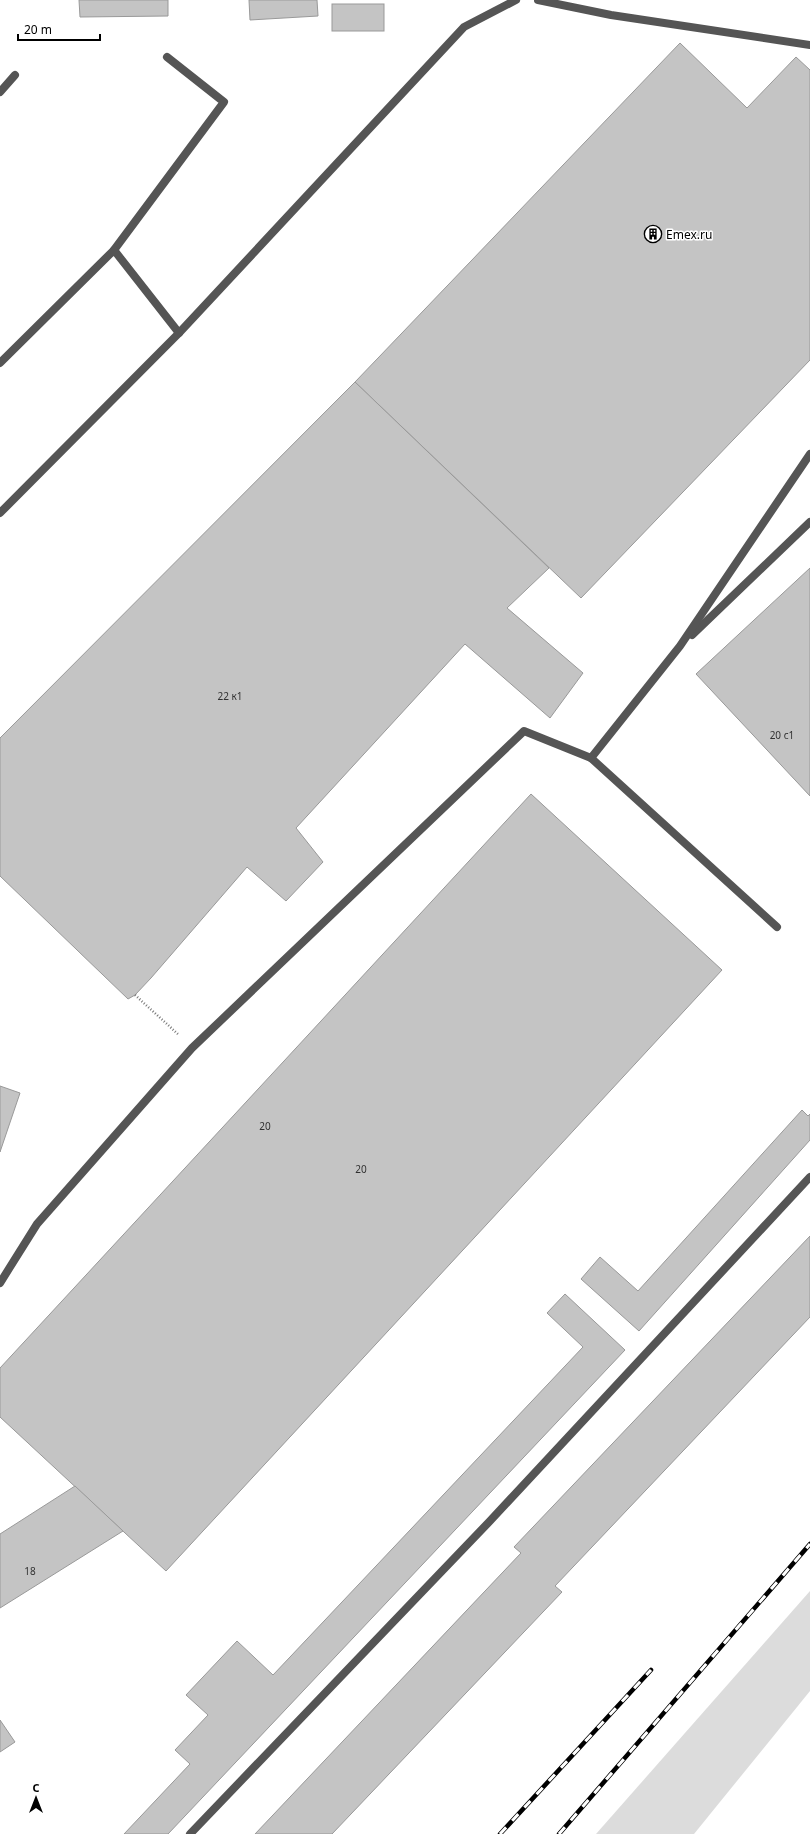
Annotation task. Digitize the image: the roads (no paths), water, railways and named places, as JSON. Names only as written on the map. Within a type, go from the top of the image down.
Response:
[{"type":"lane","points":[[0,513],[179,333],[464,27],[516,0]]},
{"type":"lane","points":[[538,0],[611,15],[810,45]]},
{"type":"lane","points":[[0,364],[114,250],[224,102],[167,57]]},
{"type":"lane","points":[[0,92],[15,75]]},
{"type":"lane","points":[[114,250],[179,333]]},
{"type":"lane","points":[[591,758],[680,646],[810,454]]},
{"type":"lane","points":[[680,646],[810,522]]},
{"type":"lane","points":[[0,1283],[37,1224],[192,1048],[524,731],[591,758],[777,928]]},
{"type":"lane","points":[[190,1834],[489,1522],[810,1177]]},
{"type":"railway","points":[[559,1834],[810,1544]]},
{"type":"railway","points":[[500,1834],[651,1670]]},
{"type":"place","name":"Emex.ru","points":[[653,234]]}]
